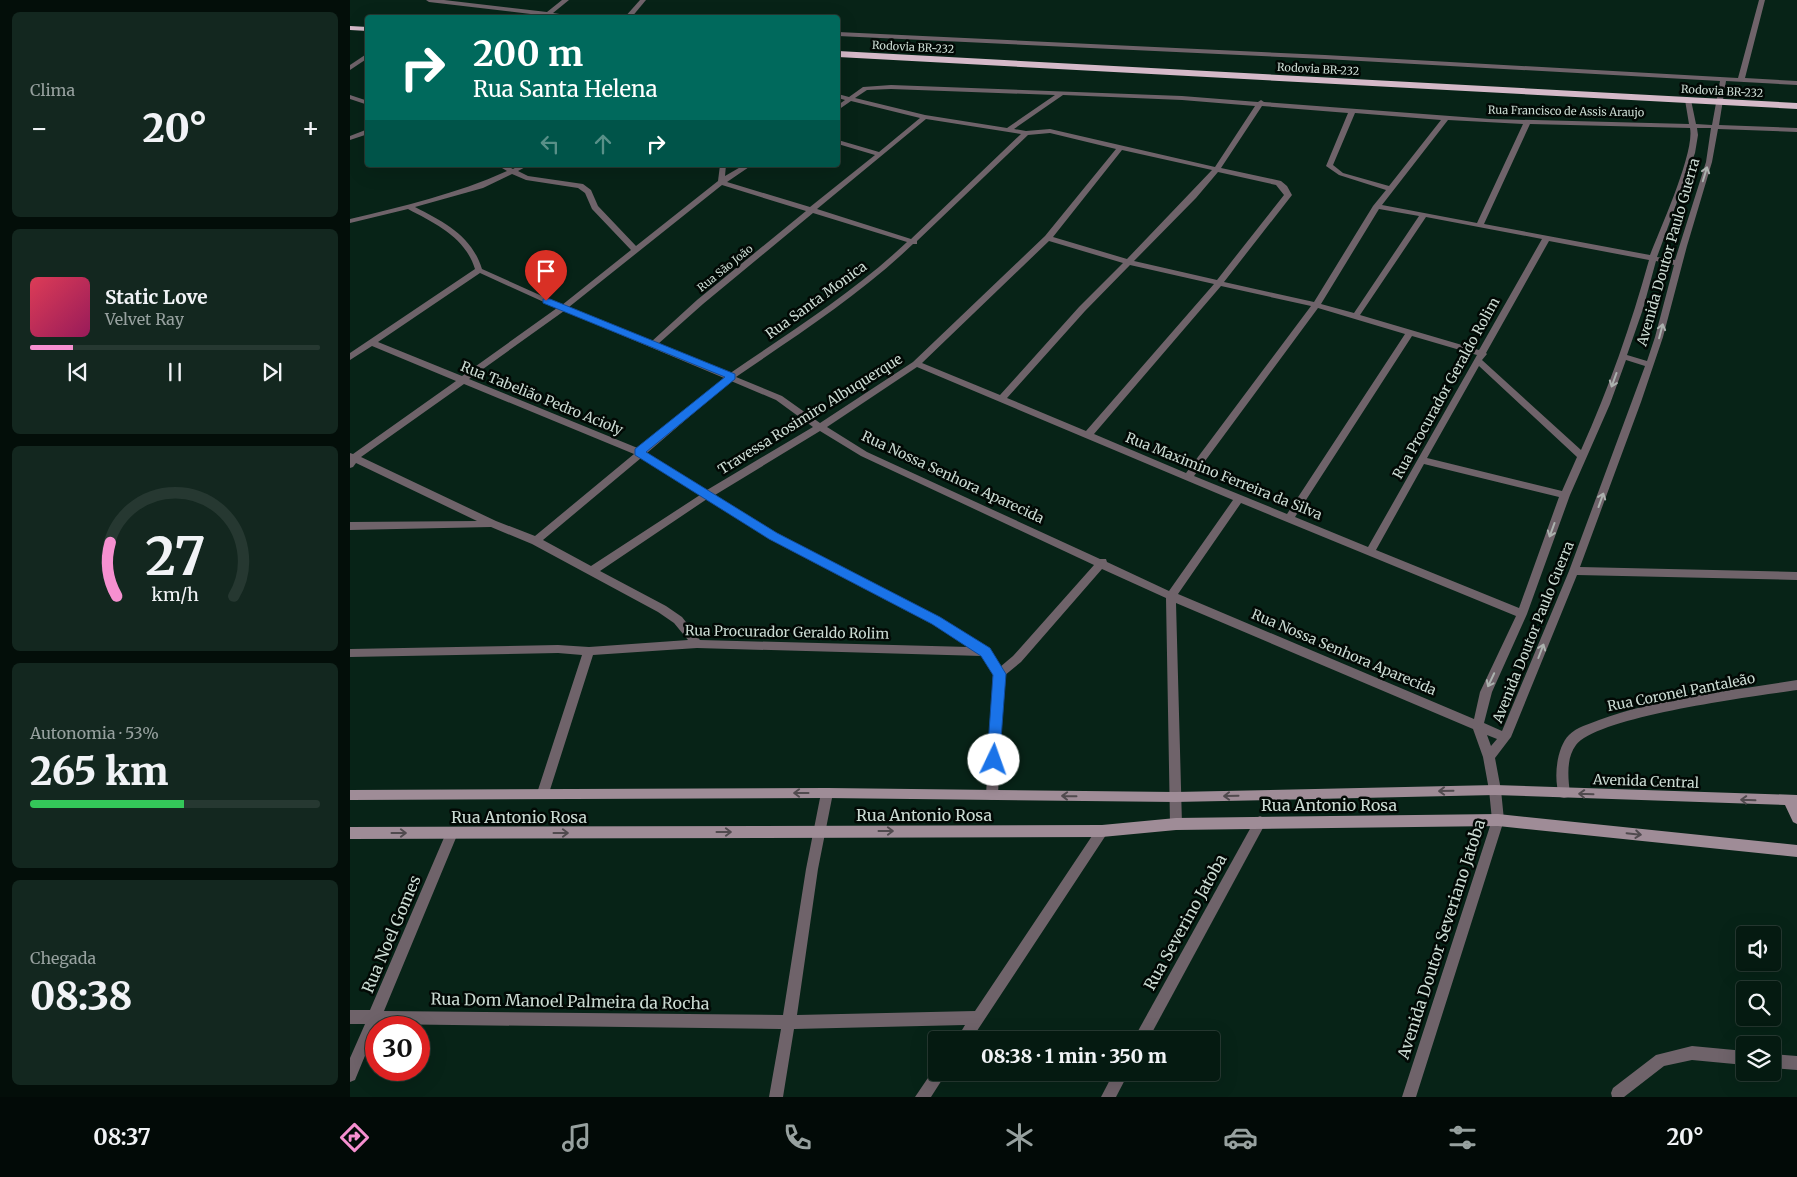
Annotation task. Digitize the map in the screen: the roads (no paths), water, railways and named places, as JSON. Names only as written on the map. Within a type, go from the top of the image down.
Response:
[{"type":"highway","points":[[350,28],[365,29]]},
{"type":"highway","name":"Rodovia BR-232","points":[[840,54],[1797,106]]},
{"type":"main road","name":"Rua Antonio Rosa","points":[[350,795],[826,793],[1175,797],[1495,790]]},
{"type":"main road","name":"Avenida Central","points":[[1495,790],[1793,801]]},
{"type":"main road","points":[[1793,801],[1797,818]]},
{"type":"main road","name":"Rua Antonio Rosa","points":[[350,833],[1102,830],[1176,824],[1498,820]]},
{"type":"main road","points":[[1498,820],[1797,851]]},
{"type":"street","points":[[429,0],[563,15]]},
{"type":"street","points":[[473,4],[479,0]]},
{"type":"street","points":[[549,13],[566,0]]},
{"type":"street","points":[[629,15],[644,0]]},
{"type":"street","points":[[1741,80],[1762,0]]},
{"type":"street","points":[[840,34],[1345,58],[1797,83]]},
{"type":"street","points":[[352,57],[365,56]]},
{"type":"street","points":[[350,68],[365,57]]},
{"type":"street","name":"Avenida Doutor Paulo Guerra","points":[[1489,757],[1505,737],[1574,570],[1650,364],[1709,162],[1723,79]]},
{"type":"street","name":"Rua Francisco de Assis Araujo","points":[[840,106],[865,88],[875,86],[1261,102],[1352,112],[1527,123],[1692,124],[1797,130]]},
{"type":"street","points":[[1006,130],[1062,93]]},
{"type":"street","points":[[840,96],[925,117],[1026,133],[1050,131],[1278,183],[1284,188],[1288,195],[1219,284],[1088,435]]},
{"type":"street","points":[[350,97],[365,102]]},
{"type":"street","name":"Avenida Doutor Paulo Guerra","points":[[1489,757],[1478,726],[1486,692],[1522,614],[1565,495],[1606,404],[1640,309],[1652,258],[1692,153],[1695,135],[1688,100]]},
{"type":"street","points":[[1002,398],[1128,262],[1194,196],[1216,170],[1261,102]]},
{"type":"street","points":[[1352,112],[1329,166],[1341,174],[1390,189]]},
{"type":"street","name":"Rua São João","points":[[652,345],[700,302],[925,117]]},
{"type":"street","points":[[1187,478],[1316,305],[1377,206],[1446,118]]},
{"type":"street","points":[[1479,226],[1527,123]]},
{"type":"street","points":[[350,138],[365,132]]},
{"type":"street","name":"Rua Santa Monica","points":[[536,541],[639,452],[732,376],[832,307],[914,242],[1026,133]]},
{"type":"street","points":[[840,143],[879,154]]},
{"type":"street","name":"Travessa Rosimiro Albuquerque","points":[[592,571],[707,495],[820,427],[916,364],[1048,238],[1120,148]]},
{"type":"street","points":[[504,167],[526,178],[580,186],[588,192],[595,207],[636,250]]},
{"type":"street","points":[[350,221],[410,207],[480,186],[521,167]]},
{"type":"street","points":[[721,182],[723,167]]},
{"type":"street","points":[[696,644],[678,620],[662,609],[536,541],[493,524],[351,460],[563,308],[721,182],[746,167]]},
{"type":"street","points":[[721,182],[914,242]]},
{"type":"street","points":[[1377,206],[1678,263]]},
{"type":"street","points":[[350,357],[479,270],[477,261],[460,236],[410,207]]},
{"type":"street","points":[[1356,316],[1423,216]]},
{"type":"street","points":[[1048,238],[1128,262],[1356,316],[1410,332],[1481,358],[1582,456]]},
{"type":"street","name":"Rua Procurador Geraldo Rolim","points":[[1371,550],[1481,358],[1546,239]]},
{"type":"street","name":"Rua Nossa Senhora Aparecida","points":[[479,270],[563,308],[732,376],[779,398],[820,427],[864,454],[1102,562],[1171,596],[1505,737]]},
{"type":"street","points":[[1290,518],[1410,332]]},
{"type":"street","name":"Rua Tabelião Pedro Acioly","points":[[372,343],[639,452],[773,536],[936,621],[986,652],[999,674]]},
{"type":"street","points":[[1623,356],[1650,364]]},
{"type":"street","name":"Rua Maximino Ferreira da Silva","points":[[916,364],[1002,398],[1187,478],[1371,550],[1522,614]]},
{"type":"street","points":[[1422,460],[1565,495]]},
{"type":"street","points":[[1176,824],[1171,596],[1239,498]]},
{"type":"street","points":[[350,526],[493,524]]},
{"type":"street","points":[[992,795],[999,674],[1017,659],[1102,562]]},
{"type":"street","points":[[1574,570],[1797,576]]},
{"type":"street","name":"Rua Procurador Geraldo Rolim","points":[[350,653],[558,649],[589,651],[696,644],[986,652]]},
{"type":"street","points":[[543,793],[589,651]]},
{"type":"street","name":"Rua Coronel Pantaleão","points":[[1564,793],[1561,776],[1564,760],[1573,739],[1587,728],[1622,717],[1797,685]]},
{"type":"street","name":"Avenida Doutor Severiano Jatoba","points":[[1409,1097],[1498,820],[1489,757]]},
{"type":"street","points":[[776,1097],[790,1022],[818,832],[826,793]]},
{"type":"street","name":"Rua Severino Jatoba","points":[[1145,1031],[1260,822]]},
{"type":"street","points":[[970,1031],[1102,830]]},
{"type":"street","name":"Rua Noel Gomes","points":[[375,1016],[452,833]]},
{"type":"street","name":"Rua Dom Manoel Palmeira da Rocha","points":[[350,1017],[365,1017]]},
{"type":"street","name":"Rua Dom Manoel Palmeira da Rocha","points":[[430,1018],[790,1022],[979,1018]]},
{"type":"street","name":"Rua Noel Gomes","points":[[350,1075],[365,1040]]},
{"type":"street","points":[[1618,1093],[1661,1060],[1692,1053],[1736,1057]]},
{"type":"street","points":[[1781,1062],[1797,1063]]},
{"type":"street","points":[[922,1097],[934,1081]]},
{"type":"street","points":[[1108,1097],[1117,1081]]}]
